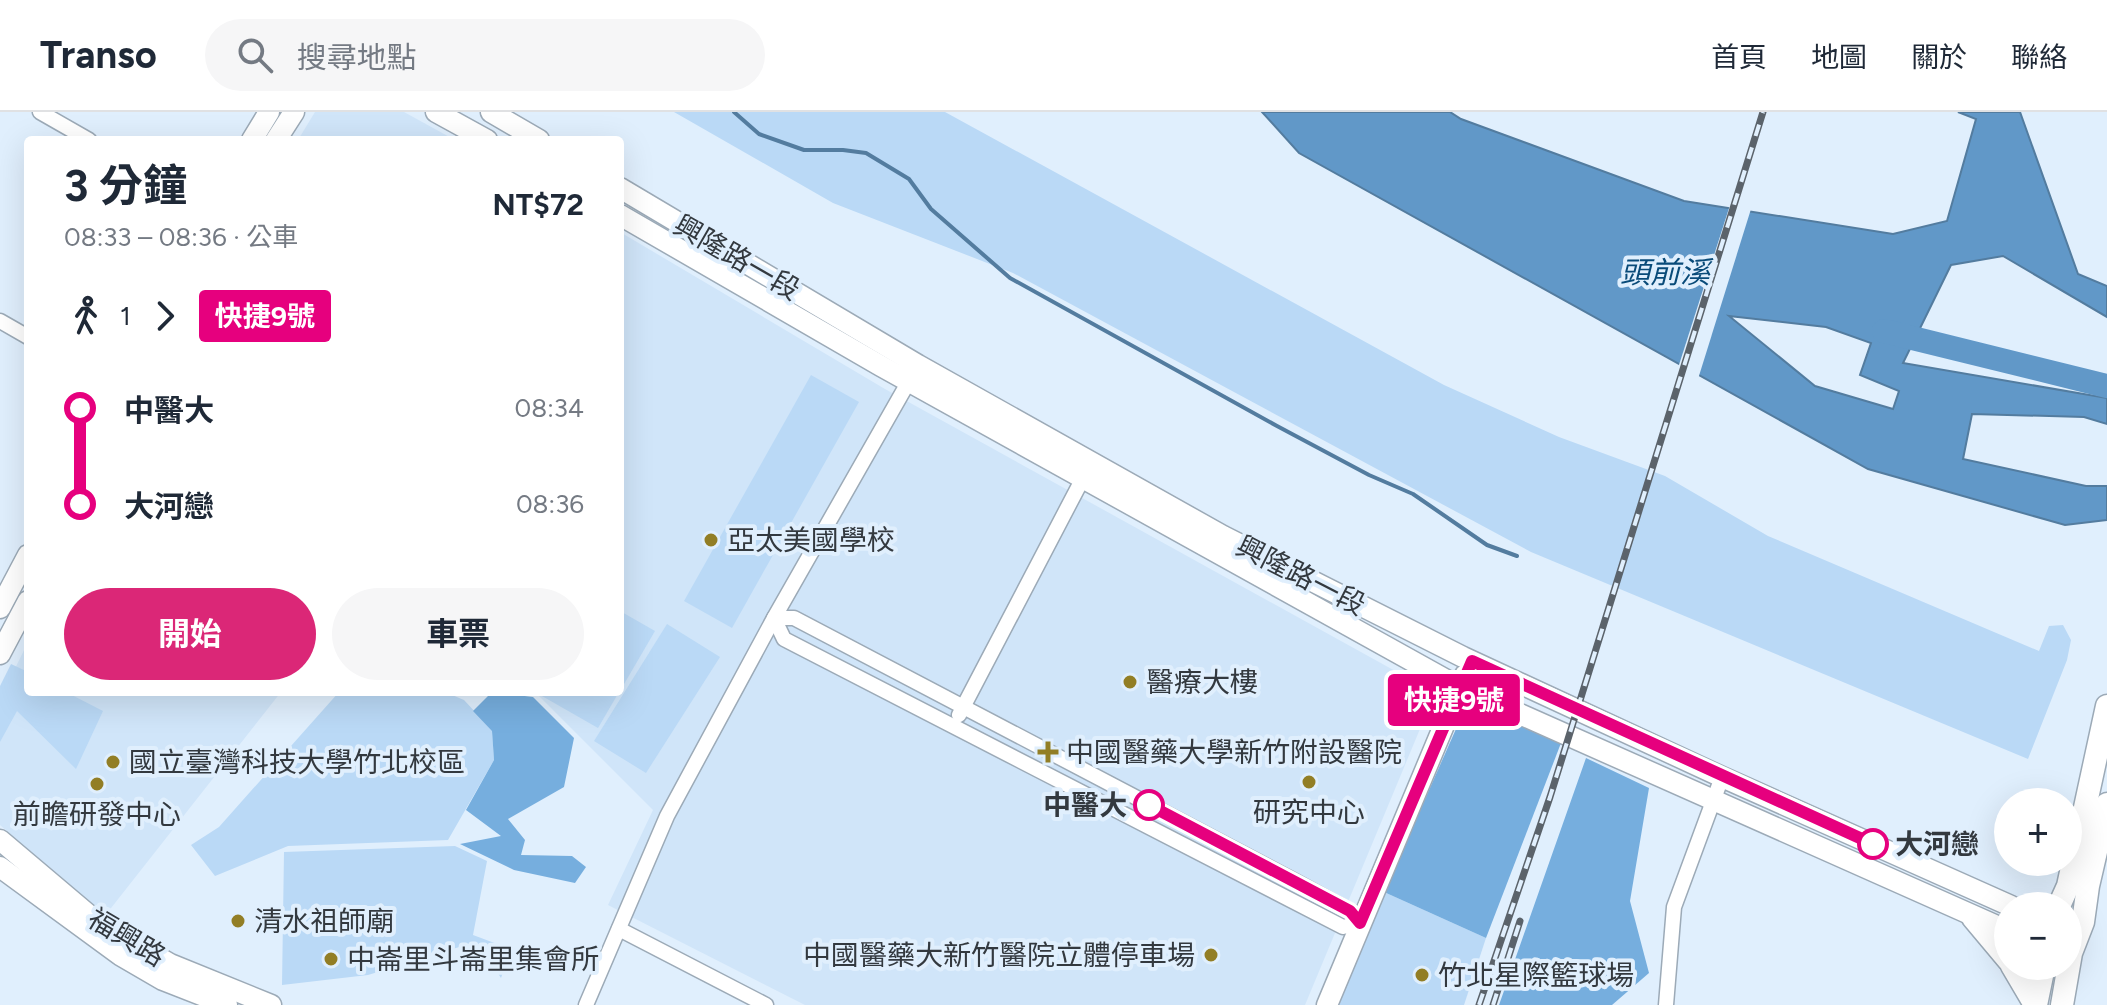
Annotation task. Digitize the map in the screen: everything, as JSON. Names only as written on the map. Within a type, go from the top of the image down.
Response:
[{"type":"main road","points":[[2065,892],[2107,706]]},
{"type":"main road","points":[[2082,909],[2107,804]]},
{"type":"main road","points":[[2035,1005],[2041,980]]},
{"type":"main road","points":[[2062,1005],[2067,980]]},
{"type":"street","points":[[40,112],[82,136]]},
{"type":"street","points":[[254,136],[269,112]]},
{"type":"street","points":[[279,136],[294,112]]},
{"type":"street","points":[[436,112],[480,136]]},
{"type":"street","points":[[491,112],[532,136]]},
{"type":"street","name":"興隆路一段","points":[[624,191],[1083,478],[1459,687],[1994,925]]},
{"type":"street","name":"興隆路一段","points":[[624,217],[1223,536],[1472,661],[1994,898]]},
{"type":"street","points":[[0,321],[24,335]]},
{"type":"street","points":[[586,1005],[667,816],[774,618],[914,373]]},
{"type":"street","points":[[953,726],[1083,478]]},
{"type":"street","points":[[0,608],[24,563]]},
{"type":"street","points":[[0,654],[24,609]]},
{"type":"street","points":[[774,618],[794,618],[1297,882],[1350,911],[1360,923]]},
{"type":"street","points":[[774,618],[784,639],[1343,927],[1360,923]]},
{"type":"street","points":[[1327,1005],[1472,661]]},
{"type":"street","points":[[1666,1005],[1674,907],[1722,777]]},
{"type":"street","name":"福興路","points":[[0,840],[97,922],[170,964],[271,1005]]},
{"type":"street","name":"福興路","points":[[0,867],[120,955],[163,980],[227,1005]]},
{"type":"street","points":[[1970,915],[1994,945]]},
{"type":"street","points":[[619,929],[766,1005]]},
{"type":"street","points":[[2019,980],[2035,1005]]},
{"type":"shaded area","points":[[315,112],[404,112],[448,136],[300,136]]},
{"type":"shaded area","points":[[674,112],[945,112],[1444,385],[1559,437],[1665,476],[1768,536],[2039,651],[2049,626],[2063,625],[2071,640],[2067,660],[2028,759],[1531,552],[1013,273],[833,203]]},
{"type":"shaded area","name":"中國醫藥大學新竹附設醫院","points":[[624,234],[885,389],[1435,693],[1305,1005],[805,1005],[608,905],[653,810],[539,696],[624,696]]},
{"type":"shaded area","points":[[811,375],[859,402],[732,628],[684,601]]},
{"type":"shaded area","points":[[624,613],[655,631],[624,684]]},
{"type":"shaded area","points":[[667,624],[720,657],[646,773],[594,741]]},
{"type":"shaded area","name":"國立臺灣科技大學竹北校區","points":[[24,650],[24,696],[278,696],[104,917],[0,825],[0,699]]},
{"type":"shaded area","points":[[11,664],[24,670],[24,696],[74,696],[103,711],[76,769],[17,711],[0,742],[0,686]]},
{"type":"shaded area","points":[[335,696],[454,696],[464,700],[492,730],[494,760],[448,840],[288,846],[215,876],[191,845],[219,827]]},
{"type":"shaded area","points":[[488,696],[533,697],[574,738],[564,787],[508,819],[525,840],[521,855],[572,856],[586,867],[575,883],[514,870],[460,844],[501,836],[466,810],[494,760],[492,731],[473,711]]},
{"type":"shaded area","points":[[542,696],[617,696],[598,728]]},
{"type":"shaded area","points":[[1467,704],[1561,743],[1486,938],[1384,892]]},
{"type":"shaded area","points":[[1586,758],[1649,788],[1630,901],[1649,973],[1612,1005],[1499,1005]]},
{"type":"shaded area","points":[[455,846],[487,861],[473,935],[511,949],[501,978],[488,958],[469,944],[368,975],[282,985],[284,852]]},
{"type":"shaded area","points":[[1384,892],[1486,938],[1464,1005],[1339,1005]]},
{"type":"water","name":"頭前溪","points":[[1262,112],[1450,112],[1461,119],[1684,201],[1893,234],[1947,221],[1976,119],[1958,112],[2020,112],[2078,274],[2107,286],[2107,317],[2003,256],[1951,265],[1903,363],[2107,398],[2107,424],[2084,417],[1972,414],[1963,459],[2086,486],[2107,486],[2107,520],[2065,525],[1868,469],[1299,153]],"holes":[[[1729,316],[1826,327],[1871,343],[1860,375],[1899,391],[1893,409],[1815,386]]]},
{"type":"pier","points":[[1730,205],[1751,209],[1698,379],[1678,368]]},
{"type":"waterway","points":[[734,112],[759,134],[804,150],[866,153],[909,179],[931,209],[1010,278],[1277,426],[1369,475],[1413,494],[1487,545],[1517,556]]},
{"type":"waterway","name":"頭前溪","points":[[1884,331],[2107,386]]},
{"type":"railway","points":[[1479,1005],[1550,797],[1763,112]]},
{"type":"railway","points":[[1493,1005],[1520,921]]},
{"type":"bus line","name":"快捷9號","points":[[1149,805],[1350,911],[1360,923],[1472,661],[1873,844]]},
{"type":"place","name":"亞太美國學校","points":[[711,540]]},
{"type":"place","name":"醫療大樓","points":[[1130,682]]},
{"type":"place","name":"中國醫藥大學新竹附設醫院","points":[[1048,752]]},
{"type":"place","name":"國立臺灣科技大學竹北校區","points":[[113,762]]},
{"type":"place","name":"研究中心","points":[[1309,782]]},
{"type":"place","name":"前瞻研發中心","points":[[97,784]]},
{"type":"place","name":"中醫大","points":[[1149,805]]},
{"type":"place","name":"大河戀","points":[[1873,844]]},
{"type":"place","name":"清水祖師廟","points":[[238,921]]},
{"type":"place","name":"中國醫藥大新竹醫院立體停車場","points":[[1211,955]]},
{"type":"place","name":"中崙里斗崙里集會所","points":[[331,959]]},
{"type":"place","name":"竹北星際籃球場","points":[[1422,975]]}]
